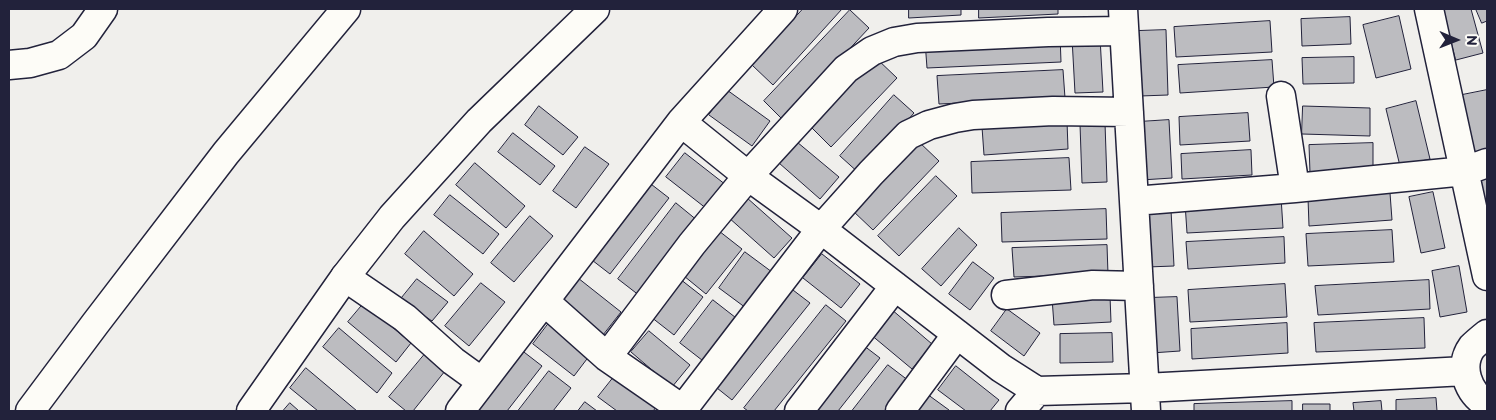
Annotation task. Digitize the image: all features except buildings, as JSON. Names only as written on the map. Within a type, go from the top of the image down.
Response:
[{"type":"street","points":[[9,65],[59,55],[84,36],[103,9]]},
{"type":"street","points":[[30,411],[226,152],[346,9]]},
{"type":"street","points":[[257,402],[345,277],[392,217],[479,121],[595,9]]},
{"type":"street","points":[[460,411],[681,122],[783,9]]},
{"type":"street","points":[[1429,9],[1476,167],[1487,276]]},
{"type":"street","points":[[607,357],[692,244],[748,176],[846,69],[872,51],[894,42],[917,38],[1048,32],[1124,20],[1146,400]]},
{"type":"street","points":[[1280,96],[1295,188]]},
{"type":"street","points":[[544,301],[607,357],[684,410],[821,229],[908,135],[929,125],[973,115],[1053,111],[1129,112]]},
{"type":"street","points":[[681,122],[748,176],[821,229],[1001,368],[1028,401],[1146,400],[1466,371]]},
{"type":"street","points":[[1134,201],[1295,188],[1476,167]]},
{"type":"street","points":[[345,277],[405,318],[453,361],[482,382]]},
{"type":"street","points":[[1006,295],[1093,285],[1139,286]]},
{"type":"street","points":[[799,411],[895,286]]},
{"type":"street","points":[[900,411],[957,334]]},
{"type":"street","points":[[1487,334],[1471,349],[1466,359],[1468,384],[1475,396],[1487,404]]}]
